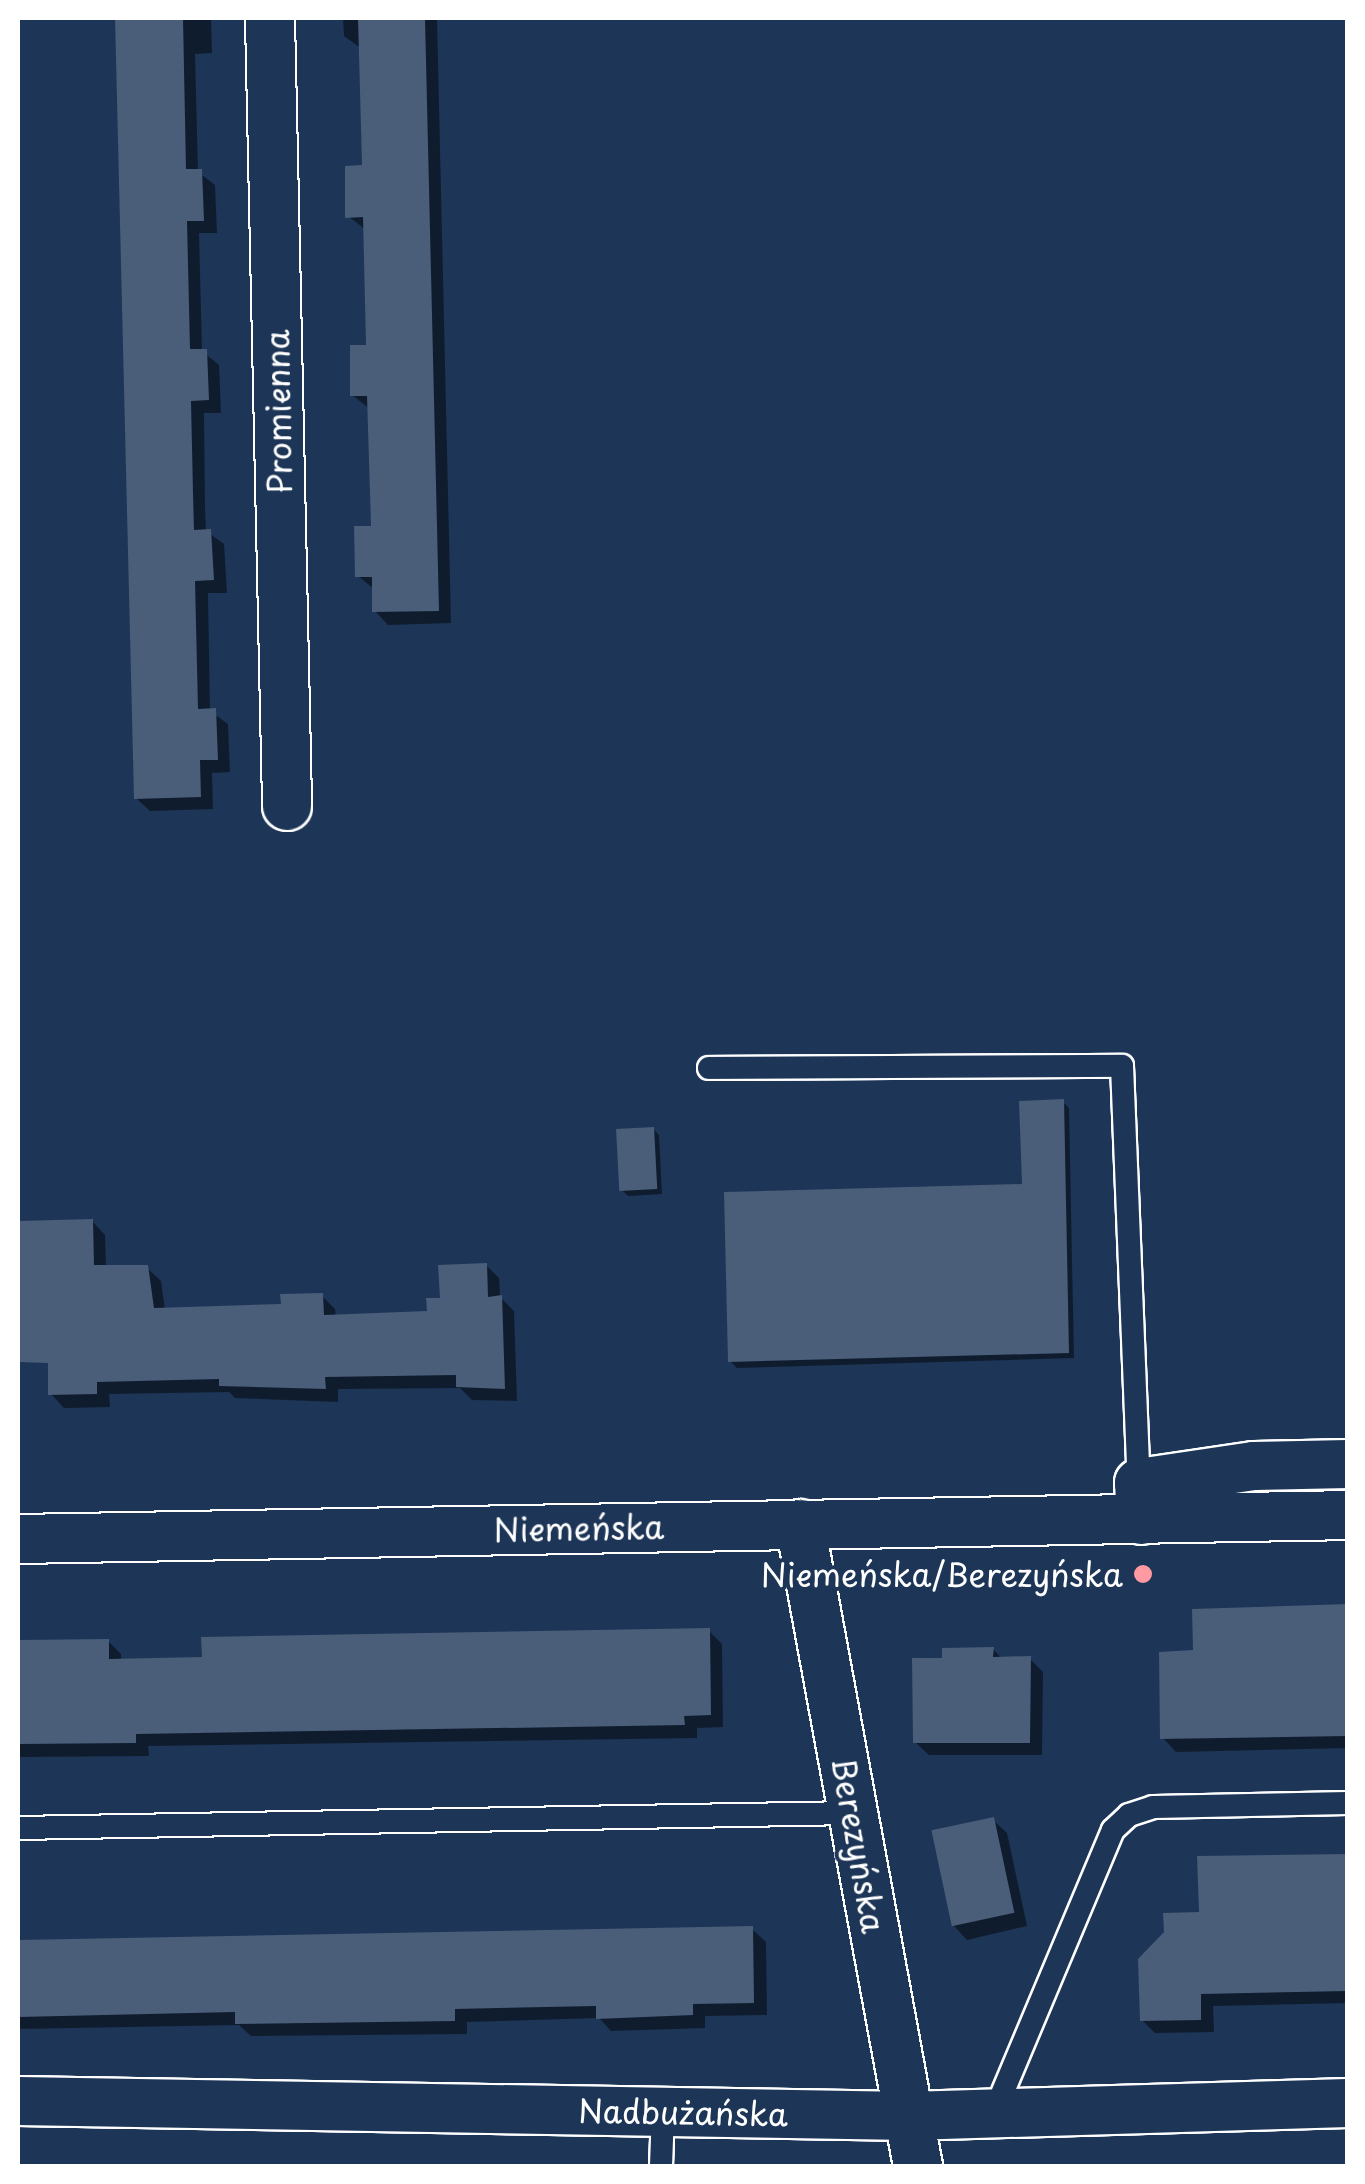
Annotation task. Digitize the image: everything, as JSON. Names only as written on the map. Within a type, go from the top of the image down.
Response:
[{"type":"street","name":"Promienna","points":[[270,18],[287,806]]},
{"type":"street","name":"Niemeńska","points":[[1140,1501],[1254,1466],[1348,1464]]},
{"type":"street","name":"Niemeńska","points":[[18,1538],[800,1524],[1140,1501],[1348,1514]]},
{"type":"street","name":"Berezyńska","points":[[800,1524],[918,2166]]},
{"type":"street","name":"Nadbużańska","points":[[18,2102],[908,2116],[1348,2104]]},
{"type":"lane","points":[[710,1068],[1122,1066],[1140,1501]]},
{"type":"lane","points":[[994,2113],[1113,1830],[1129,1815],[1153,1807],[1348,1804]]},
{"type":"lane","points":[[18,1828],[853,1813]]},
{"type":"lane","points":[[661,2166],[663,2112]]},
{"type":"building","points":[[115,18],[183,18],[186,169],[202,169],[204,221],[187,221],[190,349],[207,349],[209,400],[191,401],[194,530],[211,529],[214,580],[195,581],[198,709],[216,708],[218,760],[200,760],[201,797],[134,799]]},
{"type":"building","points":[[358,18],[425,18],[439,611],[372,612],[372,577],[355,577],[354,526],[371,526],[367,396],[350,396],[350,345],[366,345],[363,217],[345,218],[345,166],[362,165]]},
{"type":"building","points":[[1064,1099],[1069,1353],[728,1362],[724,1192],[1022,1184],[1019,1101]]},
{"type":"building","points":[[654,1127],[657,1189],[619,1191],[616,1129]]},
{"type":"building","points":[[93,1219],[94,1265],[148,1265],[154,1308],[281,1304],[280,1294],[323,1293],[324,1315],[427,1311],[426,1298],[440,1298],[438,1265],[487,1263],[488,1297],[502,1295],[505,1389],[456,1387],[456,1375],[325,1377],[326,1389],[219,1386],[219,1379],[97,1382],[97,1394],[48,1395],[48,1363],[18,1362],[18,1221]]},
{"type":"building","points":[[1348,1604],[1348,1736],[1160,1739],[1159,1652],[1193,1650],[1192,1609]]},
{"type":"building","points":[[710,1628],[711,1715],[684,1716],[685,1725],[136,1734],[136,1743],[18,1744],[18,1640],[109,1639],[109,1659],[202,1657],[201,1637]]},
{"type":"building","points":[[994,1647],[993,1657],[1031,1656],[1030,1743],[913,1743],[912,1658],[942,1658],[942,1648]]},
{"type":"building","points":[[994,1817],[1014,1913],[952,1926],[931,1830]]},
{"type":"building","points":[[1348,1854],[1348,1991],[1201,1994],[1201,2020],[1140,2021],[1138,1959],[1164,1932],[1163,1913],[1199,1912],[1197,1856]]},
{"type":"building","points":[[753,1926],[754,2003],[693,2004],[693,2015],[596,2019],[596,2006],[455,2009],[455,2021],[235,2024],[235,2012],[18,2017],[18,1940]]},
{"type":"place","name":"Niemeńska/Berezyńska","points":[[1143,1574]]}]
